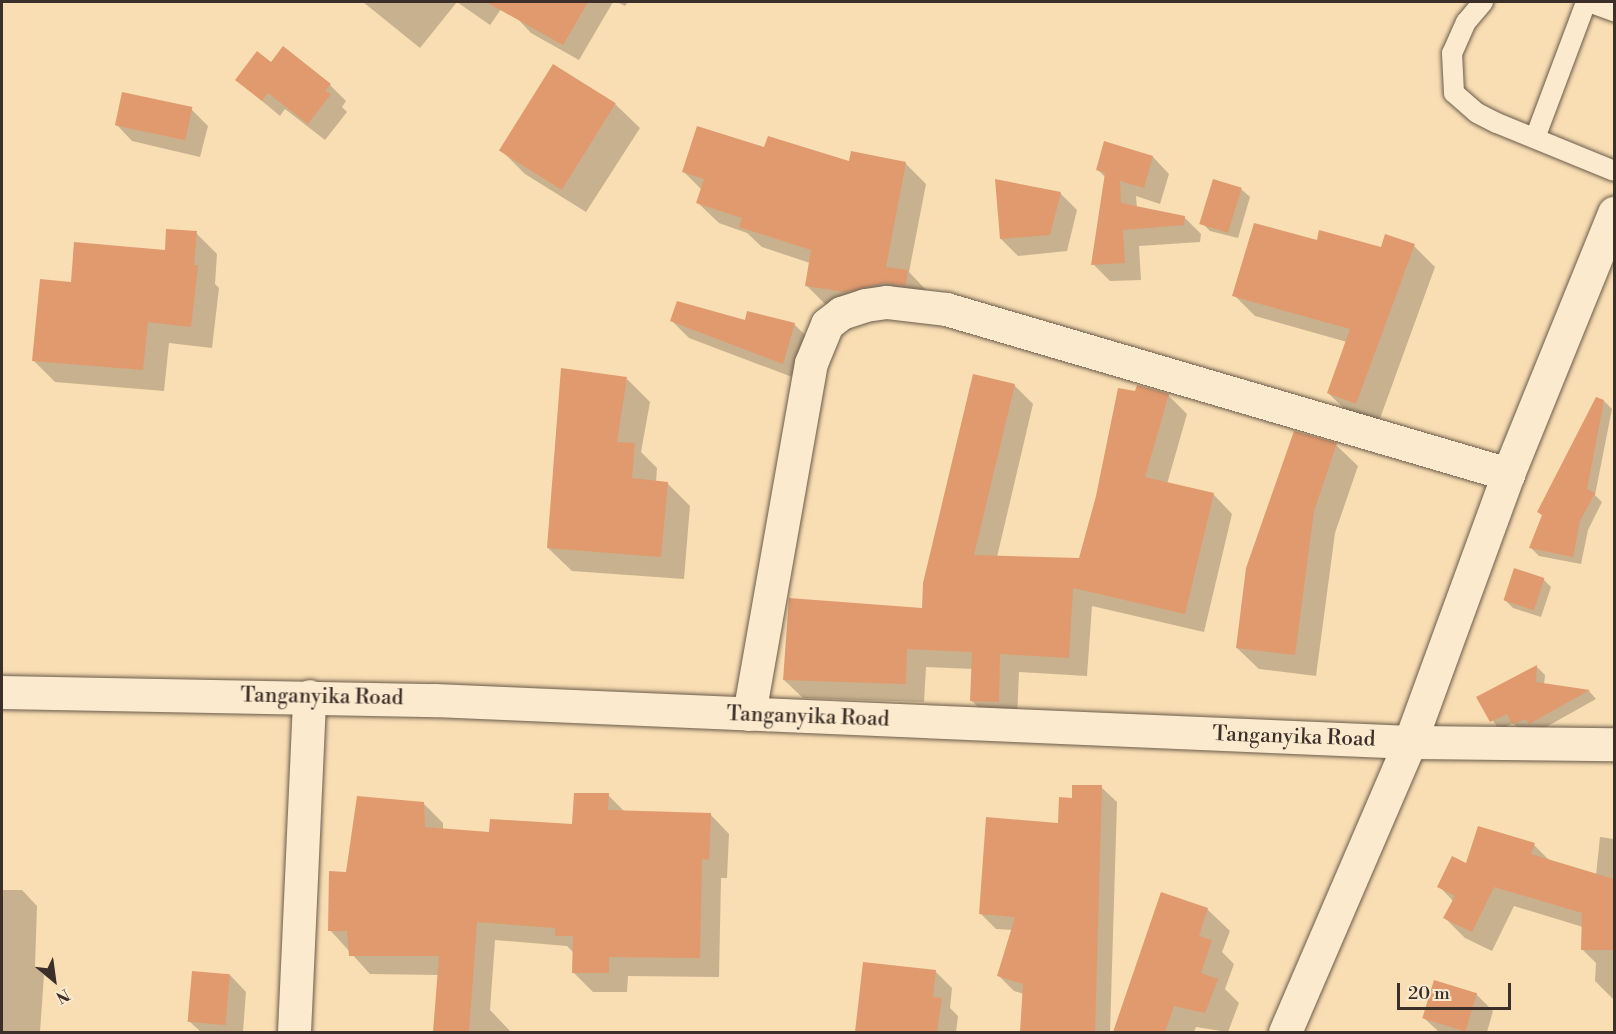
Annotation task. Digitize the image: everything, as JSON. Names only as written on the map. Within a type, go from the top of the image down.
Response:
[{"type":"street","points":[[1285,1032],[1410,742],[1508,474],[1614,213]]},
{"type":"street","points":[[749,714],[812,363],[827,324],[840,313],[865,305],[888,302],[946,309],[1508,474]]},
{"type":"street","name":"Tanganyika Road","points":[[2,692],[309,696],[1410,742],[1614,744]]},
{"type":"street","points":[[294,1032],[309,696]]},
{"type":"lane","points":[[1483,2],[1466,22],[1452,53],[1454,93],[1477,113],[1614,171]]},
{"type":"lane","points":[[1535,138],[1587,2],[1614,10]]},
{"type":"building","points":[[486,2],[588,2],[563,45]]},
{"type":"building","points":[[283,46],[331,84],[325,91],[331,94],[308,124],[268,93],[262,101],[235,80],[257,51],[271,62]]},
{"type":"building","points":[[553,64],[616,103],[562,190],[499,151]]},
{"type":"building","points":[[122,92],[192,107],[185,140],[115,125]]},
{"type":"building","points":[[697,126],[764,147],[768,136],[849,161],[851,151],[906,162],[886,267],[908,270],[906,285],[884,283],[845,292],[805,286],[811,250],[739,227],[742,218],[696,203],[704,179],[682,172]]},
{"type":"building","points":[[1104,141],[1153,156],[1144,188],[1120,181],[1121,203],[1185,216],[1184,225],[1123,230],[1125,263],[1091,265],[1105,173],[1096,170]]},
{"type":"building","points":[[995,179],[1061,192],[1050,235],[1000,239]]},
{"type":"building","points":[[1213,179],[1242,188],[1228,233],[1199,224]]},
{"type":"building","points":[[1254,223],[1317,240],[1319,230],[1381,247],[1385,234],[1415,244],[1356,404],[1327,393],[1350,329],[1232,296]]},
{"type":"building","points":[[166,229],[197,231],[194,265],[198,265],[191,327],[148,322],[143,370],[32,361],[40,279],[71,282],[74,242],[165,250]]},
{"type":"building","points":[[677,301],[745,320],[747,311],[795,323],[783,364],[670,321]]},
{"type":"building","points":[[561,368],[627,377],[617,442],[635,443],[632,478],[668,482],[661,557],[547,548]]},
{"type":"building","points":[[973,374],[1015,384],[974,555],[1079,558],[1096,496],[1118,388],[1135,391],[1137,385],[1169,394],[1145,477],[1214,493],[1185,614],[1073,588],[1069,658],[1000,654],[999,702],[970,701],[972,652],[907,649],[906,684],[783,680],[789,598],[922,608],[923,583]]},
{"type":"building","points":[[1596,397],[1604,400],[1587,489],[1595,493],[1580,521],[1573,557],[1529,548],[1542,515],[1537,512]]},
{"type":"building","points":[[1294,431],[1337,443],[1314,511],[1295,655],[1236,648],[1246,568]]},
{"type":"building","points":[[1514,568],[1544,578],[1534,610],[1503,600]]},
{"type":"building","points":[[1537,665],[1536,682],[1590,690],[1529,724],[1526,719],[1512,724],[1507,714],[1490,722],[1476,697]]},
{"type":"building","points":[[1072,785],[1102,785],[1095,1032],[1020,1032],[1023,984],[997,976],[1015,917],[979,914],[986,817],[1058,823],[1059,797],[1072,798]]},
{"type":"building","points":[[574,793],[609,793],[608,810],[711,813],[709,860],[702,859],[700,958],[609,957],[609,973],[572,973],[573,936],[555,936],[555,928],[477,922],[469,1032],[433,1032],[439,956],[349,956],[347,931],[328,931],[329,871],[346,872],[357,796],[424,802],[425,827],[489,832],[490,819],[572,824]]},
{"type":"building","points":[[1478,826],[1535,843],[1531,854],[1614,879],[1614,950],[1581,950],[1582,913],[1494,887],[1472,932],[1443,918],[1455,896],[1437,887],[1452,856],[1466,863]]},
{"type":"building","points":[[1161,892],[1208,908],[1199,936],[1212,940],[1201,973],[1218,979],[1205,1013],[1174,1006],[1165,1032],[1113,1032]]},
{"type":"building","points":[[863,962],[936,970],[933,997],[942,998],[937,1032],[855,1032]]},
{"type":"building","points":[[192,971],[230,974],[225,1025],[188,1022]]},
{"type":"building","points":[[1434,980],[1477,993],[1465,1031],[1422,1018]]}]
